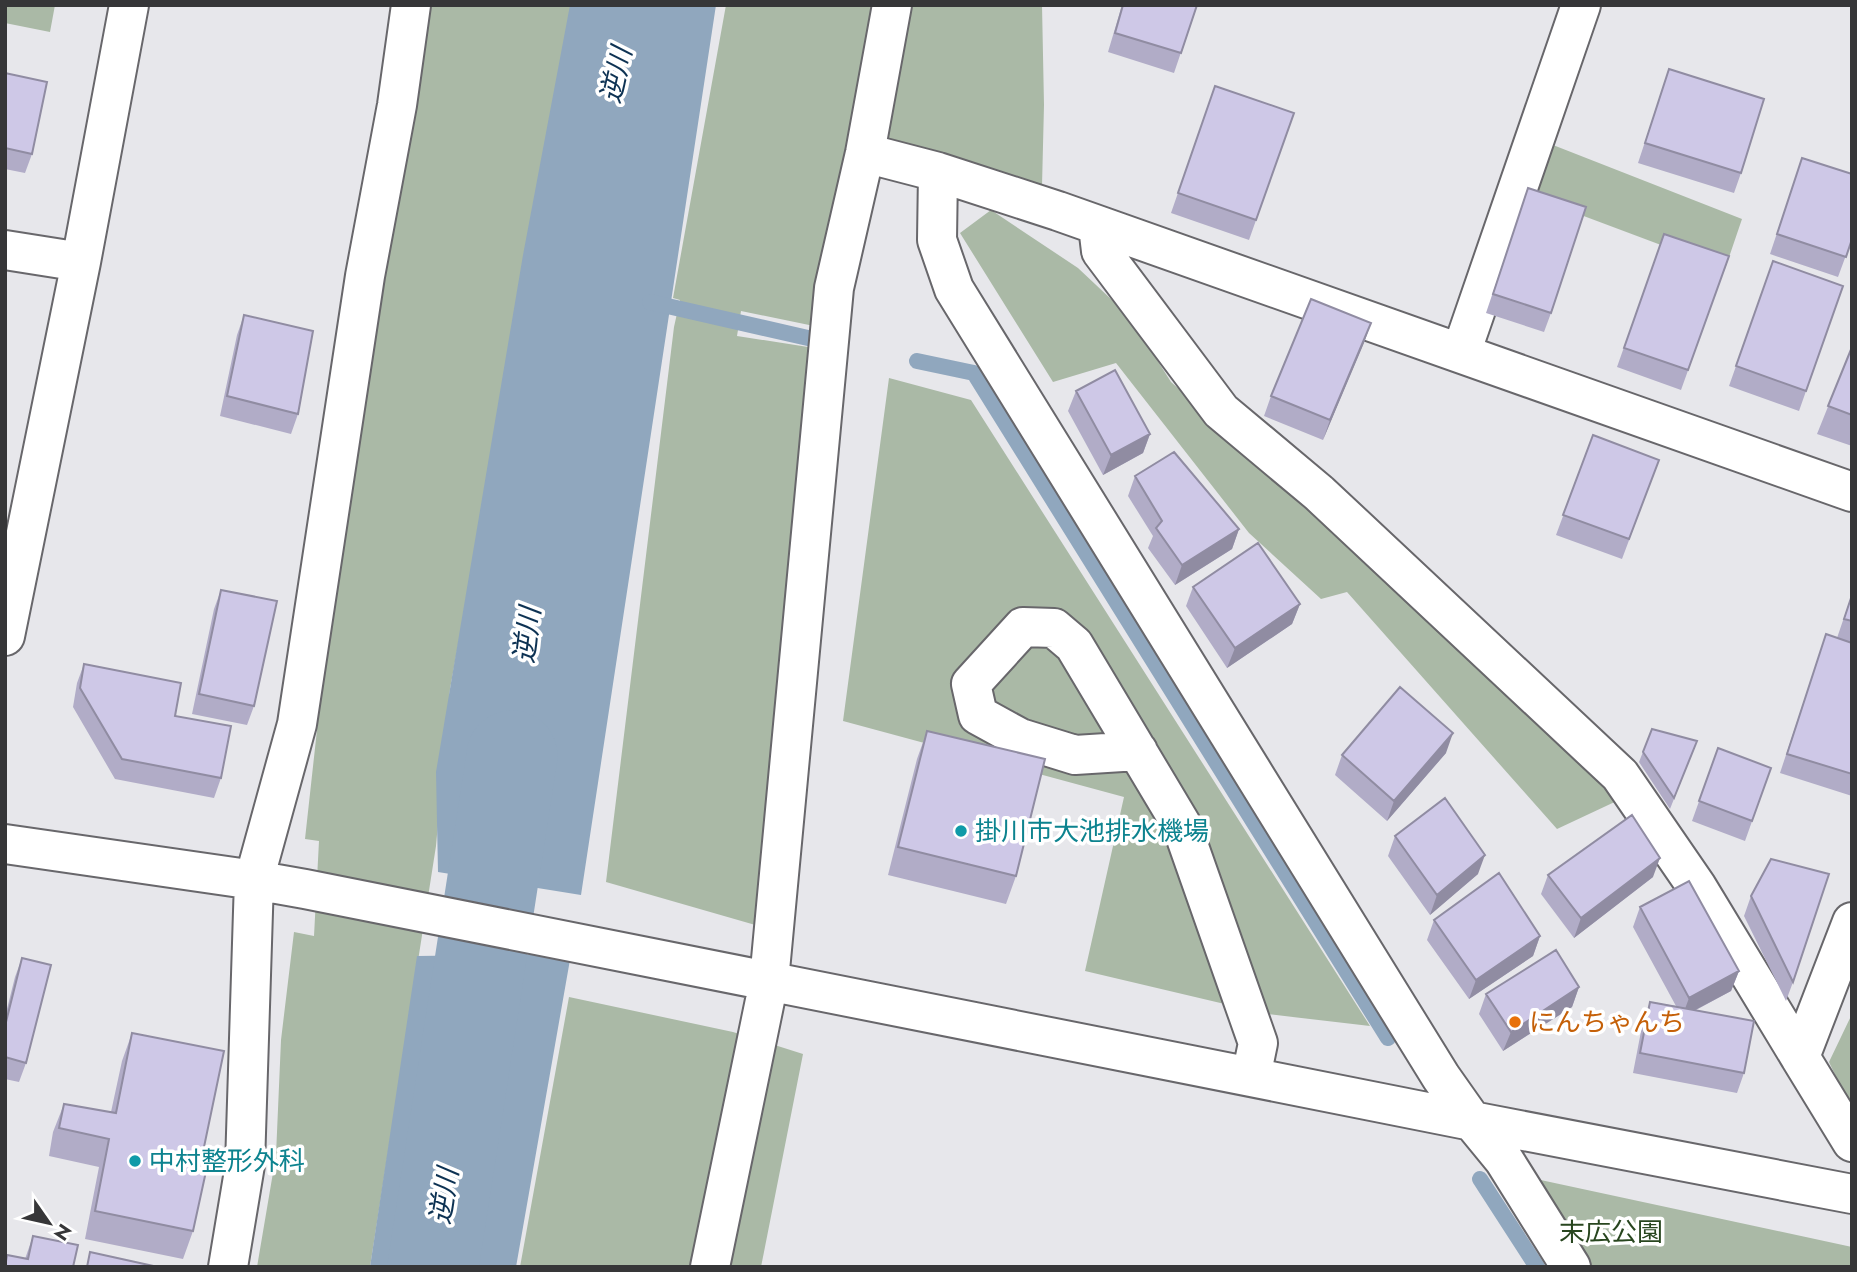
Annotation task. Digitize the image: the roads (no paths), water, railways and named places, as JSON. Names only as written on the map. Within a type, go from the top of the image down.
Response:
[{"type":"street","points":[[5,636],[81,262],[129,5]]},
{"type":"street","points":[[228,1267],[245,1165],[254,880],[297,724],[365,276],[397,105],[411,5]]},
{"type":"street","points":[[710,1267],[769,981],[834,288],[865,153],[892,5]]},
{"type":"street","points":[[1461,353],[1581,5]]},
{"type":"street","points":[[865,153],[938,172],[1098,226],[1852,492]]},
{"type":"street","points":[[938,172],[937,240],[954,289],[1434,1065],[1472,1121],[1504,1160],[1571,1267]]},
{"type":"street","points":[[1098,226],[1101,251],[1221,411],[1319,493],[1620,775],[1697,887],[1852,1142]]},
{"type":"street","points":[[5,250],[81,262]]},
{"type":"street","points":[[1138,751],[1181,824],[1258,1043],[1251,1077]]},
{"type":"street","points":[[5,844],[305,889],[1852,1194]]},
{"type":"street","points":[[1800,1057],[1852,922]]},
{"type":"water","points":[[570,5],[716,5],[581,895],[438,872],[436,772],[523,255]]},
{"type":"water","points":[[571,954],[516,1267],[370,1267],[417,956]]},
{"type":"waterway","points":[[650,302],[808,338]]},
{"type":"waterway","points":[[917,361],[974,373],[1388,1038]]},
{"type":"waterway","name":"逆川","points":[[433,1267],[512,756]]},
{"type":"waterway","points":[[1480,1179],[1537,1267]]},
{"type":"place","name":"掛川市大池排水機場","points":[[961,831]]},
{"type":"place","name":"にんちゃんち","points":[[1515,1022]]},
{"type":"place","name":"中村整形外科","points":[[135,1161]]},
{"type":"park label","name":"末広公園","points":[[1611,1232]]}]
